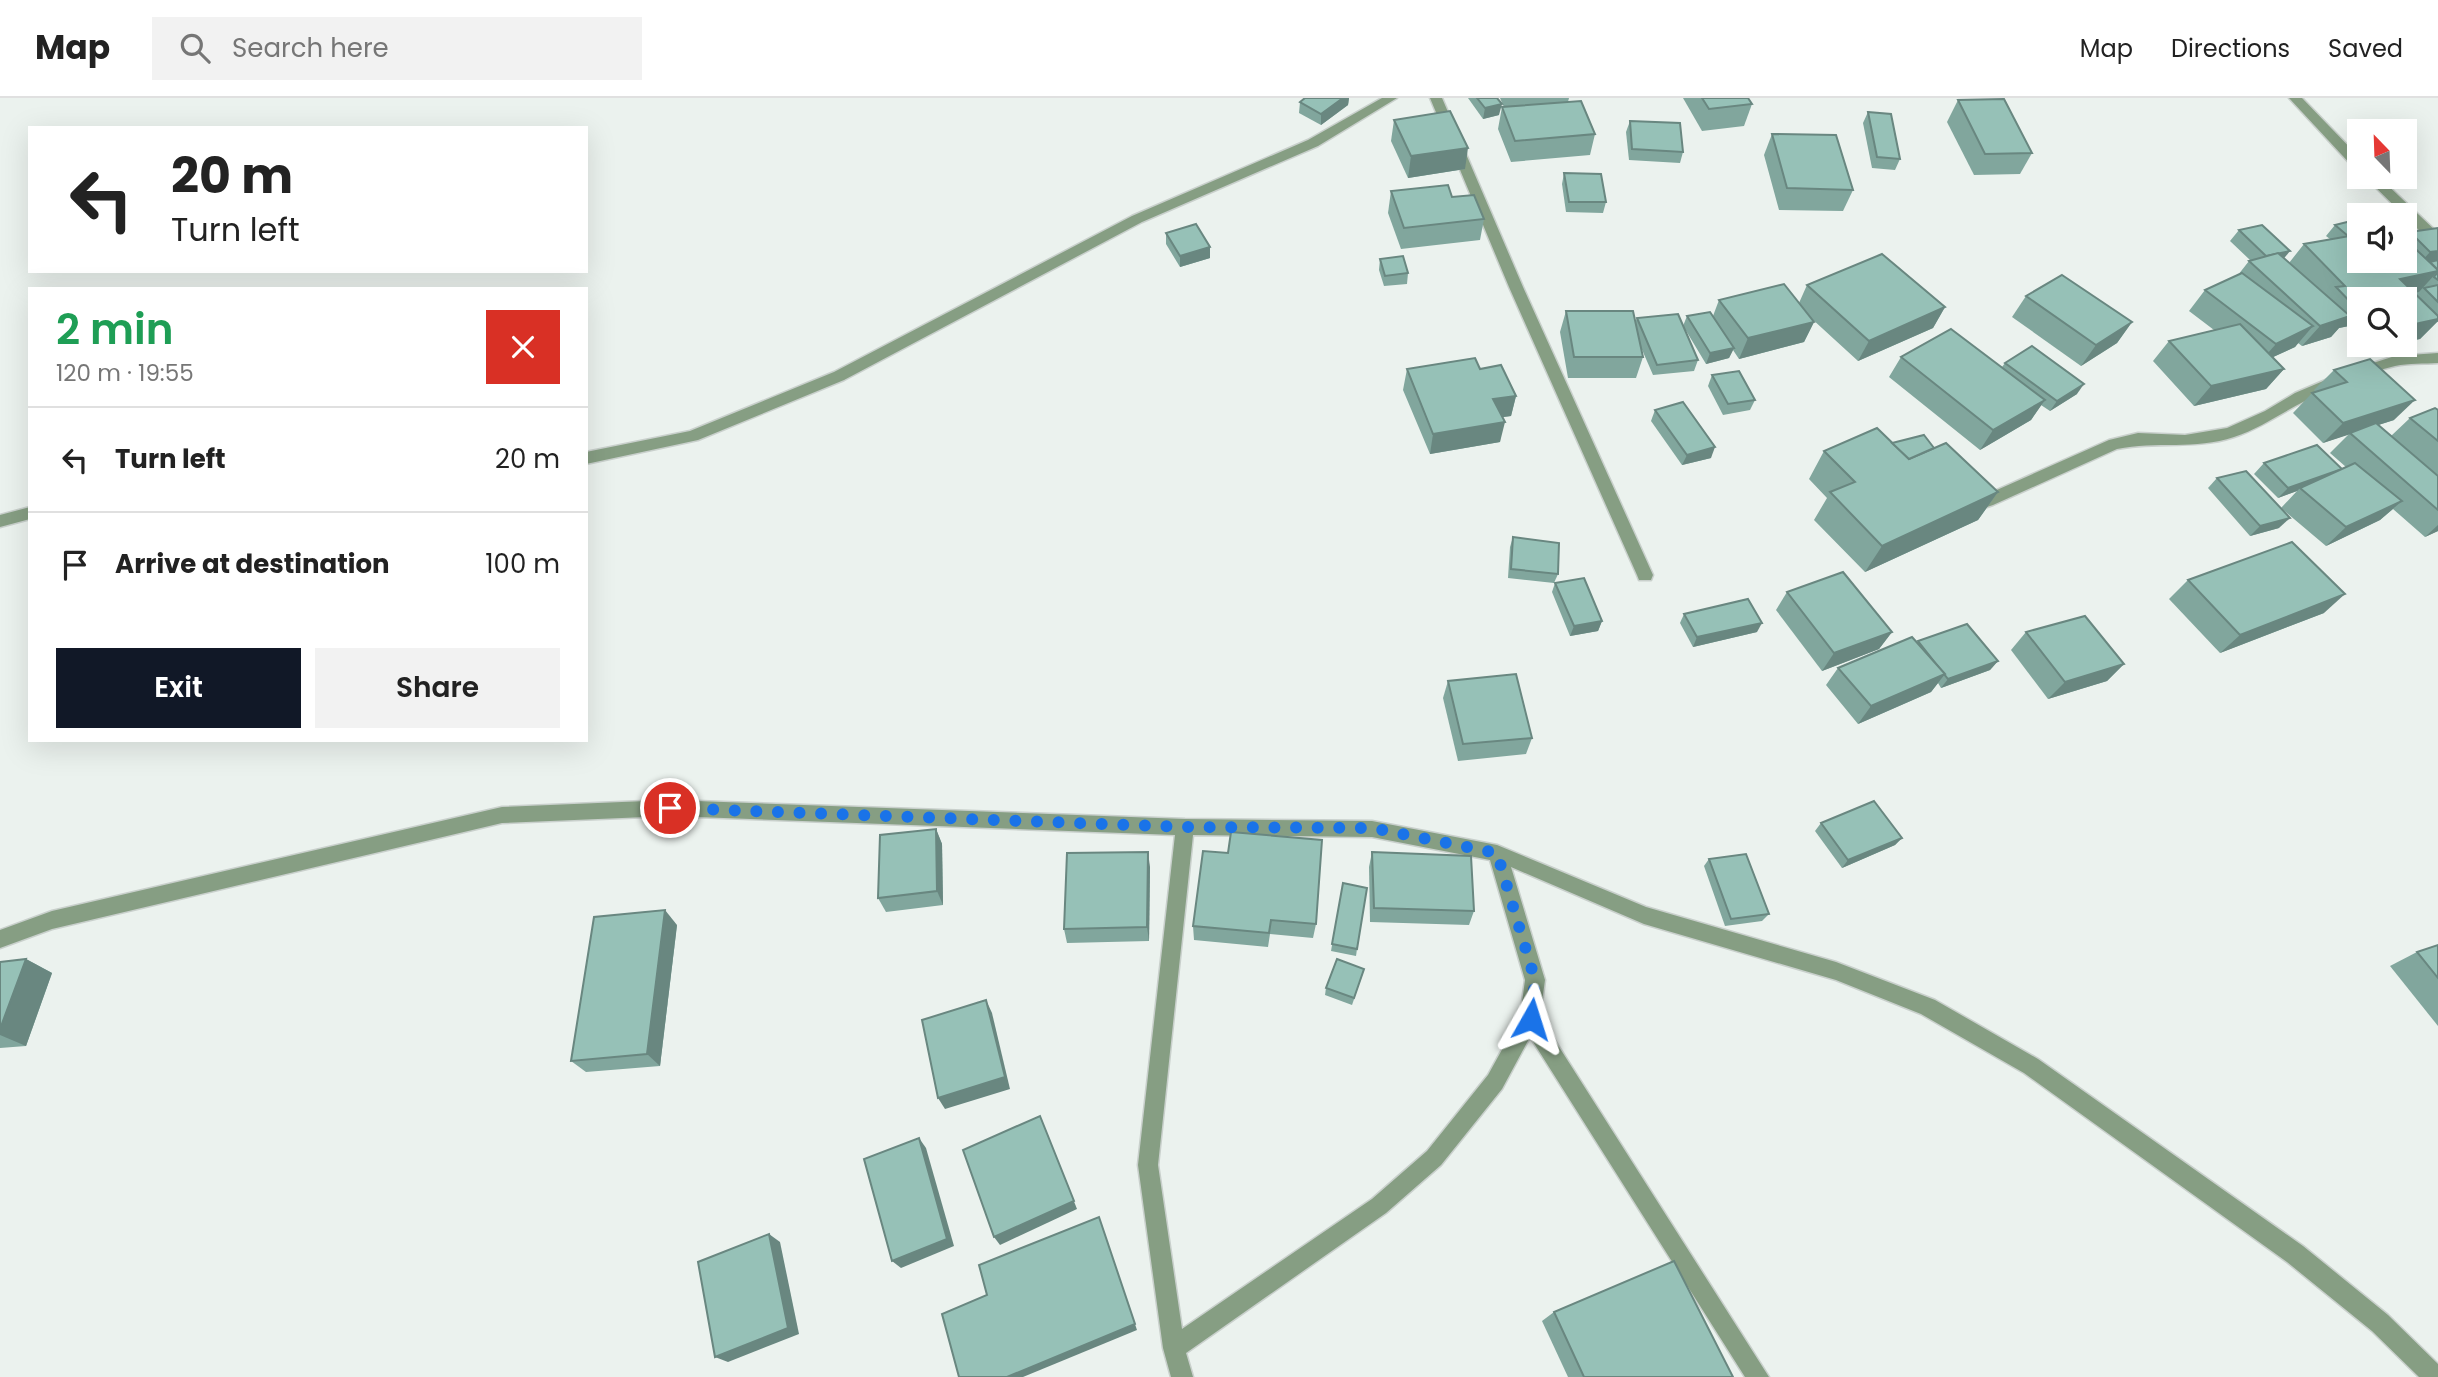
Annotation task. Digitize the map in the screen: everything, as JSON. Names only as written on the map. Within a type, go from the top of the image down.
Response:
[{"type":"street","points":[[588,458],[692,436],[839,376],[1137,219],[1313,142],[1391,98]]},
{"type":"street","points":[[1436,98],[1516,286],[1645,575]]},
{"type":"street","points":[[2295,98],[2347,152]]},
{"type":"street","points":[[2384,189],[2438,241]]},
{"type":"street","points":[[1987,501],[2113,444],[2138,439],[2185,441],[2230,433],[2270,415],[2300,397],[2347,377],[2395,360],[2438,358]]},
{"type":"street","points":[[0,521],[28,514]]},
{"type":"street","points":[[0,939],[52,920],[502,815],[670,808],[1185,827],[1372,828],[1497,853],[1644,915],[1836,971],[1928,1007],[2031,1066],[2295,1254],[2380,1323],[2435,1377]]},
{"type":"street","points":[[1182,1377],[1174,1348],[1148,1165],[1185,827]]},
{"type":"street","points":[[1174,1348],[1379,1206],[1434,1158],[1495,1082],[1531,1019],[1535,980],[1497,853]]},
{"type":"street","points":[[1531,1019],[1758,1377]]},
{"type":"building","points":[[1305,98],[1343,98],[1321,114],[1300,102]]},
{"type":"building","points":[[1477,98],[1497,98],[1502,104],[1485,108]]},
{"type":"building","points":[[1702,98],[1748,98],[1752,104],[1709,109]]},
{"type":"building","points":[[2004,99],[2032,153],[1985,154],[1958,100]]},
{"type":"building","points":[[1581,101],[1595,134],[1515,141],[1502,107]]},
{"type":"building","points":[[1450,111],[1468,148],[1411,156],[1394,120]]},
{"type":"building","points":[[1868,112],[1891,114],[1900,159],[1877,157]]},
{"type":"building","points":[[1630,121],[1680,123],[1683,152],[1632,149]]},
{"type":"building","points":[[1772,134],[1836,135],[1853,190],[1787,188]]},
{"type":"building","points":[[1564,173],[1601,174],[1606,202],[1569,202]]},
{"type":"building","points":[[1448,185],[1452,197],[1474,195],[1484,219],[1404,228],[1391,191]]},
{"type":"building","points":[[2347,222],[2347,235],[2335,225]]},
{"type":"building","points":[[1196,224],[1210,247],[1180,256],[1166,233]]},
{"type":"building","points":[[2262,225],[2290,251],[2266,256],[2239,230]]},
{"type":"building","points":[[2438,228],[2438,251],[2430,252],[2417,239],[2417,231]]},
{"type":"building","points":[[2347,236],[2347,273],[2417,273],[2417,250],[2438,271],[2400,279],[2408,287],[2347,287],[2347,299],[2336,287],[2345,286],[2304,244]]},
{"type":"building","points":[[2278,253],[2347,313],[2347,317],[2320,326],[2249,261]]},
{"type":"building","points":[[1882,254],[1945,307],[1869,341],[1807,285]]},
{"type":"building","points":[[1403,256],[1408,273],[1385,276],[1380,259]]},
{"type":"building","points":[[2438,260],[2438,270],[2430,262]]},
{"type":"building","points":[[2242,273],[2313,326],[2276,344],[2205,290]]},
{"type":"building","points":[[2062,275],[2132,322],[2096,345],[2026,296]]},
{"type":"building","points":[[1784,284],[1814,322],[1748,338],[1719,300]]},
{"type":"building","points":[[2438,285],[2438,302],[2424,288]]},
{"type":"building","points":[[2417,296],[2438,316],[2438,319],[2417,324]]},
{"type":"building","points":[[1566,311],[1633,311],[1643,357],[1574,357]]},
{"type":"building","points":[[1710,312],[1734,348],[1710,353],[1687,316]]},
{"type":"building","points":[[1678,314],[1698,360],[1657,365],[1637,318]]},
{"type":"building","points":[[2240,324],[2284,369],[2211,386],[2169,341]]},
{"type":"building","points":[[1951,329],[2045,400],[1993,430],[1901,357]]},
{"type":"building","points":[[2032,346],[2084,384],[2057,401],[2005,363]]},
{"type":"building","points":[[1475,358],[1480,369],[1501,365],[1516,396],[1493,399],[1505,422],[1433,434],[1407,369]]},
{"type":"building","points":[[2370,359],[2415,400],[2343,423],[2312,393],[2347,382],[2334,370]]},
{"type":"building","points":[[1739,371],[1755,400],[1728,404],[1712,375]]},
{"type":"building","points":[[1683,402],[1715,447],[1687,455],[1655,410]]},
{"type":"building","points":[[2435,408],[2438,410],[2438,441],[2410,418]]},
{"type":"building","points":[[2376,423],[2438,476],[2438,510],[2350,433]]},
{"type":"building","points":[[1877,428],[1909,459],[1946,443],[1998,492],[1882,546],[1830,492],[1855,482],[1824,451]]},
{"type":"building","points":[[1924,435],[1934,448],[1909,459],[1892,443]]},
{"type":"building","points":[[2317,445],[2342,469],[2288,488],[2264,463]]},
{"type":"building","points":[[2355,463],[2402,501],[2346,527],[2300,488]]},
{"type":"building","points":[[2246,471],[2290,518],[2260,526],[2217,478]]},
{"type":"building","points":[[1513,537],[1559,543],[1558,574],[1511,569]]},
{"type":"building","points":[[2292,542],[2345,594],[2240,635],[2188,580]]},
{"type":"building","points":[[1843,572],[1892,632],[1834,653],[1787,592]]},
{"type":"building","points":[[1584,578],[1602,621],[1574,626],[1555,583]]},
{"type":"building","points":[[1748,599],[1762,623],[1697,637],[1684,614]]},
{"type":"building","points":[[2085,616],[2124,664],[2065,682],[2026,632]]},
{"type":"building","points":[[1967,624],[1998,661],[1948,679],[1918,641]]},
{"type":"building","points":[[1912,637],[1945,674],[1871,706],[1838,668]]},
{"type":"building","points":[[1516,674],[1532,738],[1463,744],[1448,681]]},
{"type":"building","points":[[1874,801],[1902,838],[1848,860],[1821,823]]},
{"type":"building","points":[[936,829],[937,891],[878,898],[880,835]]},
{"type":"building","points":[[1231,832],[1322,840],[1316,924],[1271,920],[1269,933],[1193,926],[1203,851],[1228,853]]},
{"type":"building","points":[[1148,852],[1147,927],[1064,929],[1067,853]]},
{"type":"building","points":[[1372,852],[1471,856],[1474,911],[1374,908]]},
{"type":"building","points":[[1746,854],[1769,914],[1731,919],[1709,859]]},
{"type":"building","points":[[1343,883],[1367,888],[1357,949],[1332,944]]},
{"type":"building","points":[[665,910],[647,1054],[571,1061],[594,917]]},
{"type":"building","points":[[2438,945],[2438,978],[2417,952]]},
{"type":"building","points":[[26,959],[0,1029],[0,962]]},
{"type":"building","points":[[1337,959],[1364,969],[1354,998],[1326,988]]},
{"type":"building","points":[[986,1000],[1005,1077],[938,1098],[922,1020]]},
{"type":"building","points":[[1040,1116],[1074,1201],[994,1237],[963,1150]]},
{"type":"building","points":[[919,1138],[947,1239],[892,1261],[864,1159]]},
{"type":"building","points":[[1099,1217],[1135,1324],[1007,1377],[959,1377],[942,1314],[987,1295],[979,1265]]},
{"type":"building","points":[[769,1234],[788,1328],[715,1357],[698,1262]]},
{"type":"building","points":[[1674,1261],[1733,1377],[1584,1377],[1554,1312]]},
{"type":"route","points":[[670,808],[1185,827],[1372,828],[1497,853],[1535,980],[1531,1019]]}]
